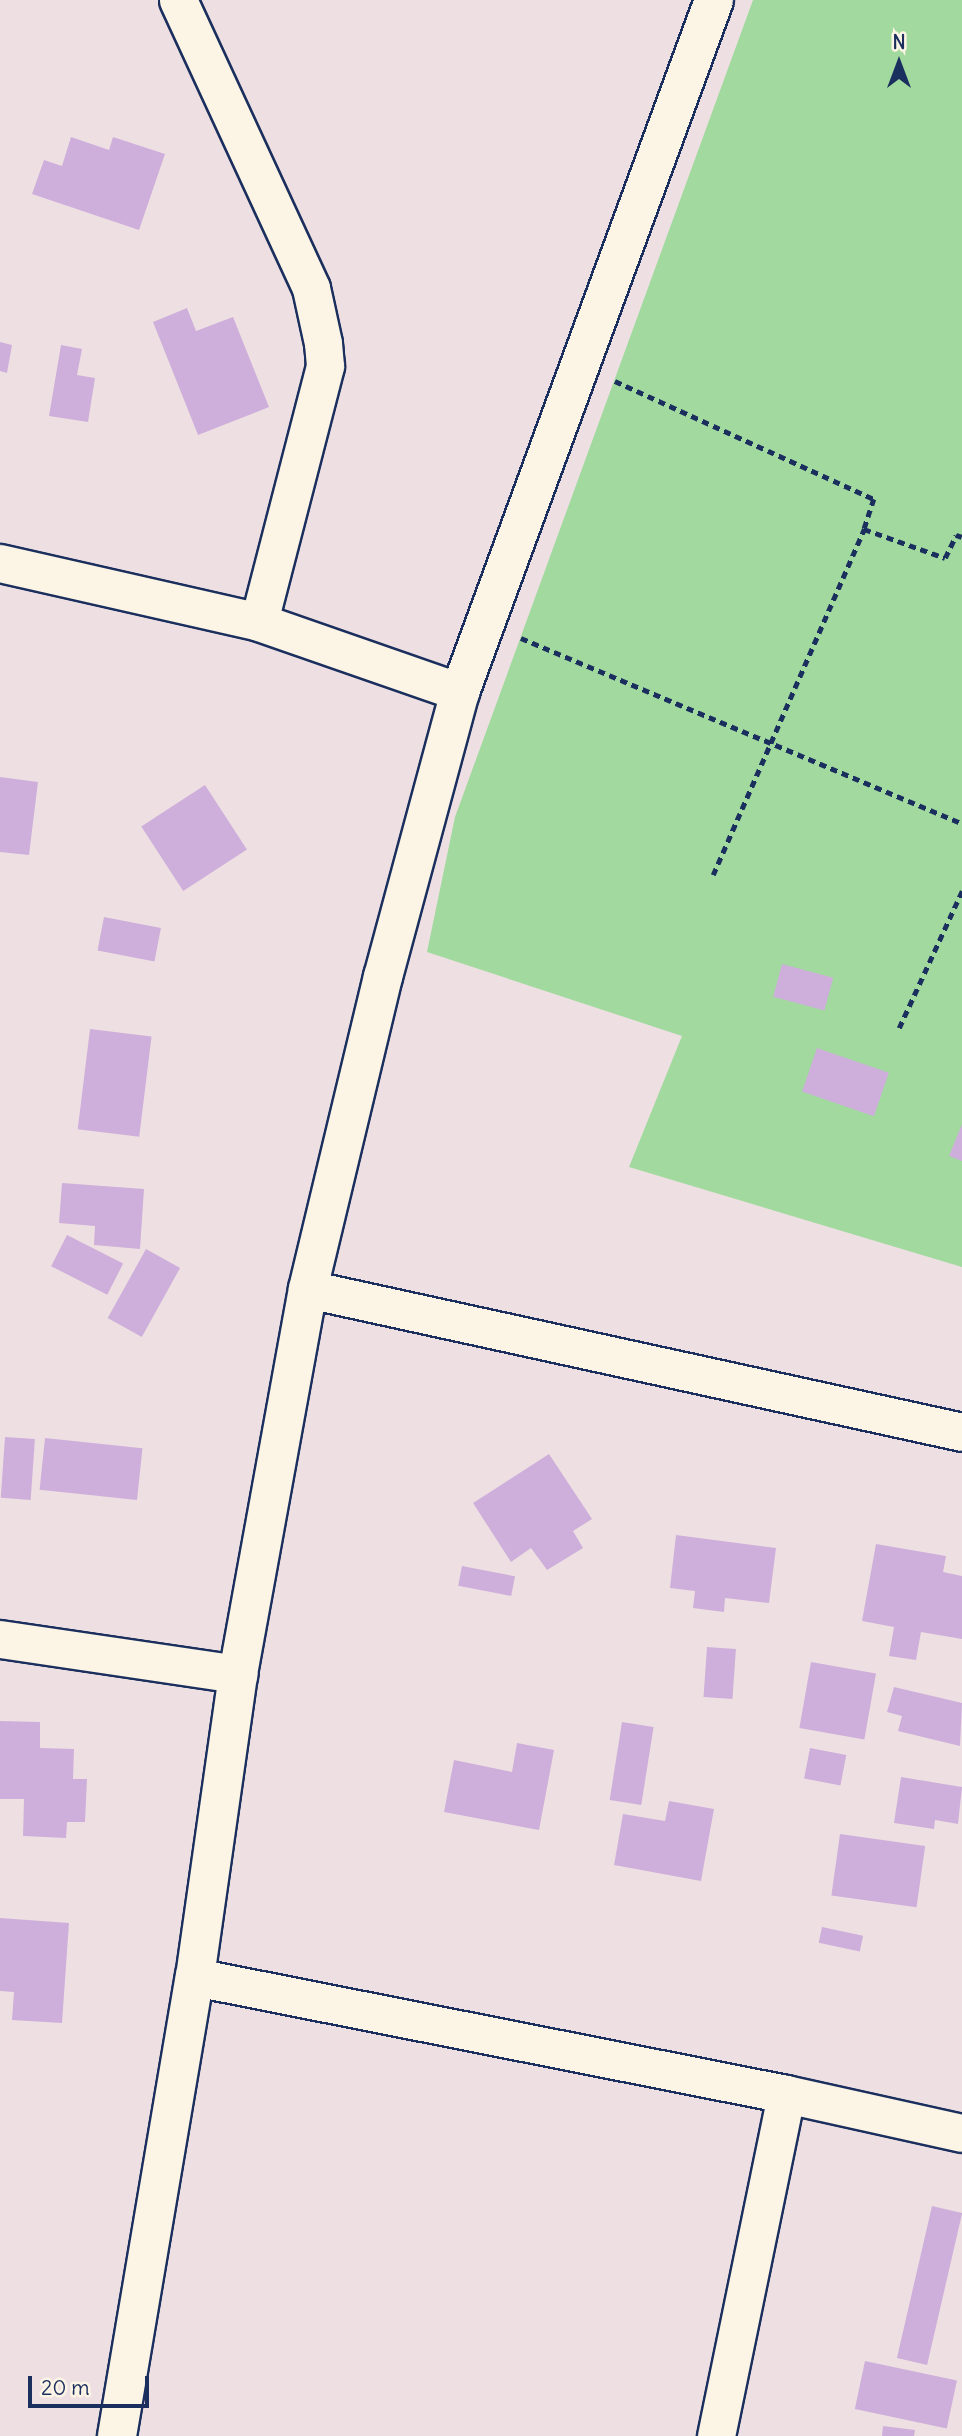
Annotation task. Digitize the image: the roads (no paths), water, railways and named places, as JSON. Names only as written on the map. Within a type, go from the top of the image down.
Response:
[{"type":"street","points":[[178,0],[311,288],[323,343],[325,366],[258,622]]},
{"type":"street","points":[[117,2436],[195,1977],[238,1674],[308,1289],[383,977],[460,692],[715,0]]},
{"type":"street","points":[[0,564],[258,622],[460,692]]},
{"type":"street","points":[[308,1289],[962,1432]]},
{"type":"street","points":[[0,1639],[238,1674]]},
{"type":"street","points":[[195,1977],[786,2094],[962,2133]]},
{"type":"street","points":[[716,2436],[786,2094]]}]
